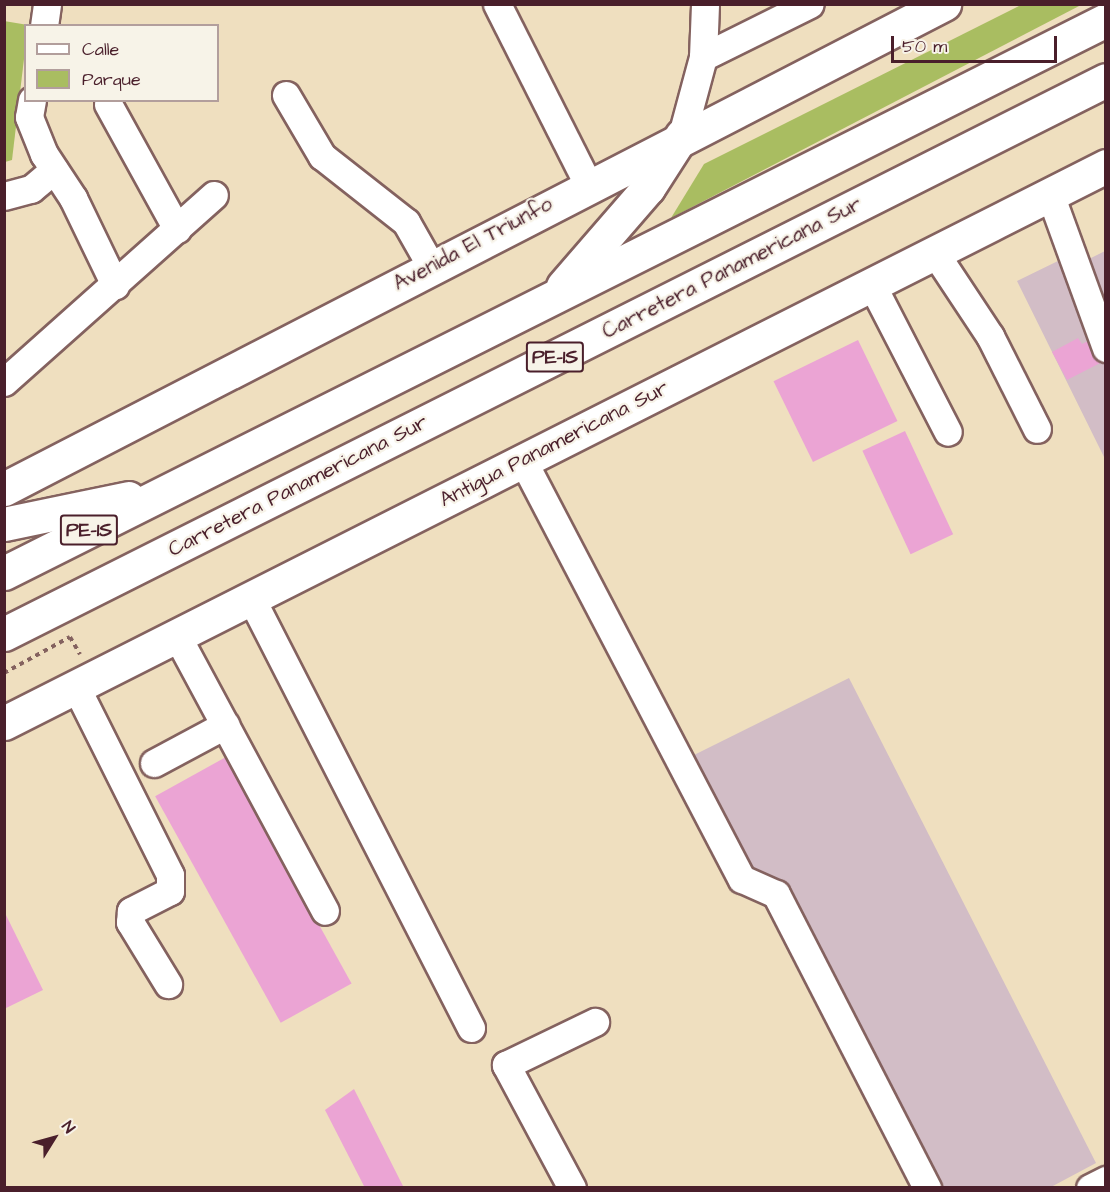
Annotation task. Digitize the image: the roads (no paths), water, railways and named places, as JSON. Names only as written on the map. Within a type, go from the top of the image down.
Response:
[{"type":"main road","name":"Avenida El Triunfo","points":[[4,489],[682,135],[944,4]]},
{"type":"main road","name":"PE-1S","points":[[4,573],[547,303],[1106,20]]},
{"type":"main road","name":"Carretera Panamericana Sur","points":[[4,634],[1106,80]]},
{"type":"main road","points":[[547,303],[648,188],[682,135]]},
{"type":"main road","name":"Antigua Panamericana Sur","points":[[4,723],[522,459],[1106,166]]},
{"type":"main road","points":[[4,524],[174,488]]},
{"type":"street","points":[[497,4],[588,184]]},
{"type":"street","points":[[682,135],[703,57],[705,4]]},
{"type":"street","points":[[703,57],[810,4]]},
{"type":"street","points":[[286,95],[322,156],[406,222],[431,266]]},
{"type":"street","points":[[32,102],[29,117],[54,170],[115,285]]},
{"type":"street","points":[[108,104],[177,229]]},
{"type":"street","points":[[4,196],[31,189],[54,170]]},
{"type":"street","points":[[1050,194],[1106,348]]},
{"type":"street","points":[[4,382],[214,195]]},
{"type":"street","points":[[935,253],[990,336],[1037,429]]},
{"type":"street","points":[[872,285],[948,432]]},
{"type":"street","points":[[522,459],[742,879],[776,894],[927,1188]]},
{"type":"street","points":[[251,598],[471,1028]]},
{"type":"street","points":[[177,636],[325,911]]},
{"type":"street","points":[[76,687],[170,875],[170,891],[131,911],[130,922],[168,984]]},
{"type":"street","points":[[154,763],[225,725]]},
{"type":"street","points":[[572,1188],[506,1065],[595,1022]]},
{"type":"street","points":[[1090,1188],[1106,1180]]}]
